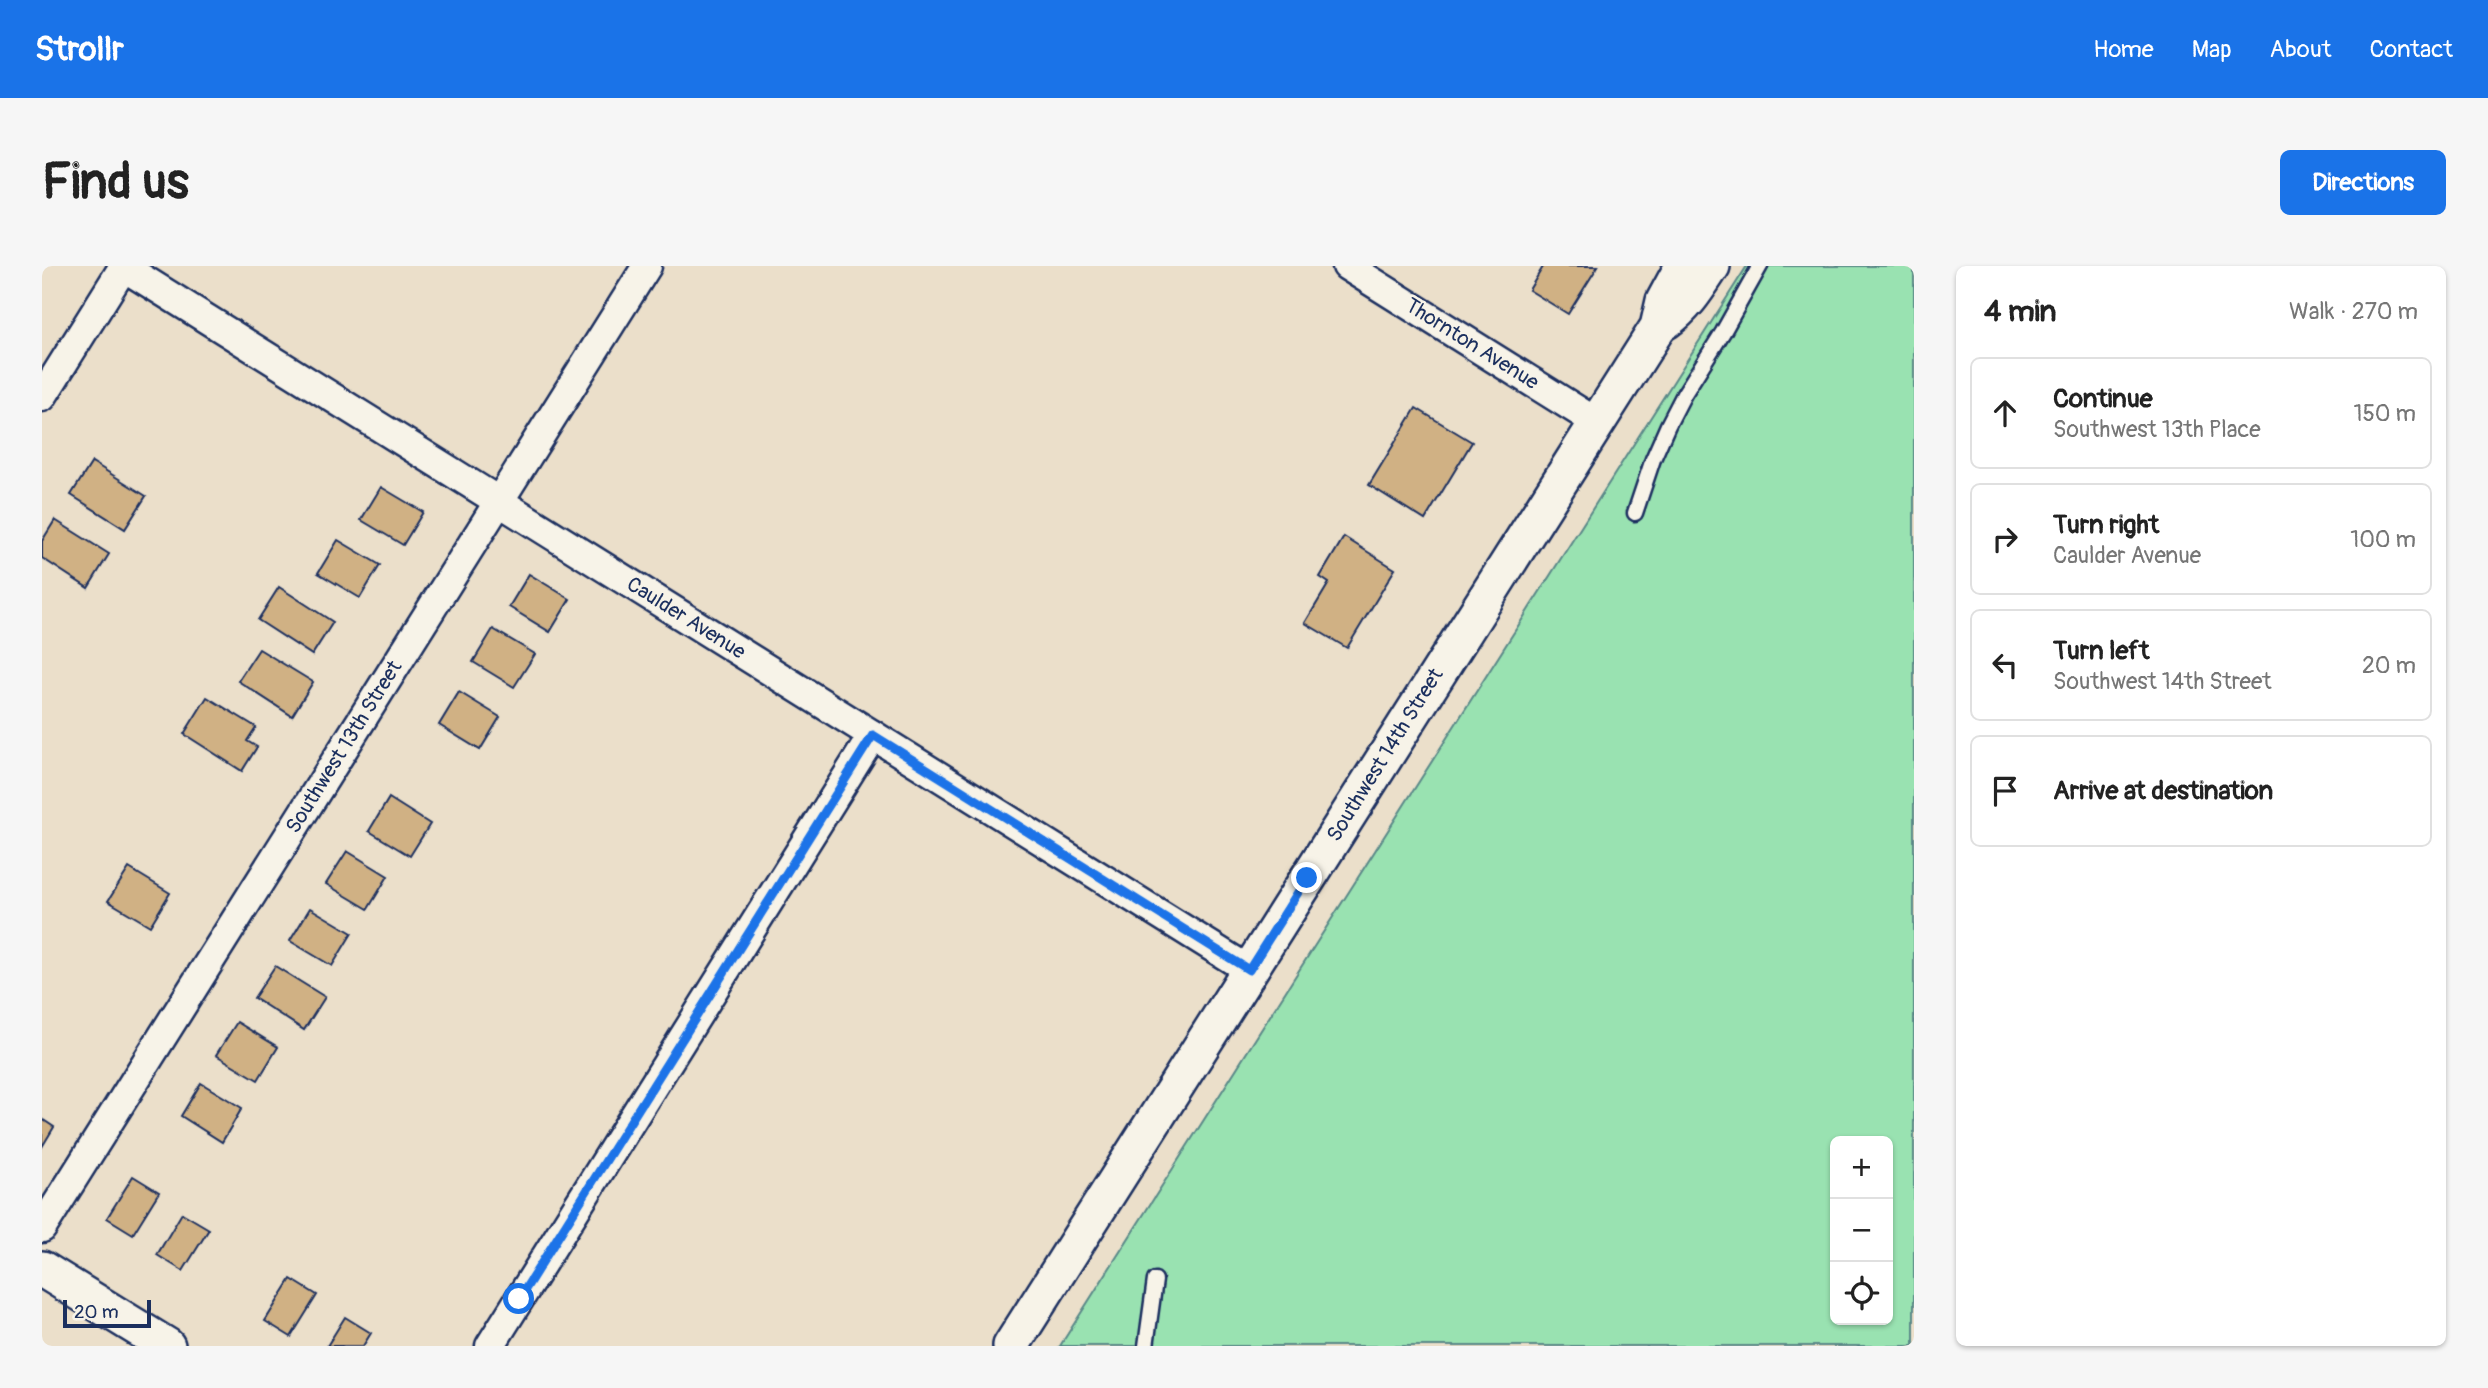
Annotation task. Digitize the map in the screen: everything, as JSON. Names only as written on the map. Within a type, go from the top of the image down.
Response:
[{"type":"street","name":"Caulder Avenue","points":[[123,266],[1249,970]]},
{"type":"street","points":[[42,397],[123,266]]},
{"type":"street","name":"Southwest 13th Street","points":[[42,1228],[647,266]]},
{"type":"street","name":"Thornton Avenue","points":[[1347,266],[1596,422]]},
{"type":"street","name":"Southwest 14th Street","points":[[1011,1346],[1658,327],[1667,293],[1683,266]]},
{"type":"street","points":[[1658,327],[1681,311],[1712,266]]},
{"type":"street","points":[[490,1346],[873,735]]},
{"type":"street","points":[[42,1269],[167,1346]]},
{"type":"lane","points":[[1635,513],[1653,459],[1668,425],[1760,266]]},
{"type":"lane","points":[[1146,1346],[1155,1280]]},
{"type":"green space","points":[[1747,266],[1914,266],[1914,1346],[1060,1346]]},
{"type":"building","points":[[1541,266],[1598,266],[1568,314],[1529,290],[1543,267]]},
{"type":"building","points":[[1416,408],[1472,442],[1425,520],[1369,485]]},
{"type":"building","points":[[92,462],[146,496],[125,529],[71,495]]},
{"type":"building","points":[[381,487],[423,512],[403,545],[361,520]]},
{"type":"building","points":[[55,520],[109,554],[88,588],[42,558],[42,541]]},
{"type":"building","points":[[1344,537],[1395,569],[1347,648],[1305,623],[1329,583],[1320,577]]},
{"type":"building","points":[[338,540],[380,565],[360,598],[318,573]]},
{"type":"building","points":[[529,574],[570,599],[550,632],[509,607]]},
{"type":"building","points":[[279,587],[333,622],[312,655],[258,620]]},
{"type":"building","points":[[493,629],[535,654],[514,687],[473,662]]},
{"type":"building","points":[[259,649],[313,682],[292,716],[238,681]]},
{"type":"building","points":[[459,692],[500,717],[480,750],[439,725]]},
{"type":"building","points":[[207,697],[256,727],[247,741],[257,747],[242,771],[184,734]]},
{"type":"building","points":[[389,798],[430,824],[410,856],[369,831]]},
{"type":"building","points":[[347,851],[388,876],[368,909],[326,884]]},
{"type":"building","points":[[129,868],[170,893],[150,926],[108,901]]},
{"type":"building","points":[[310,908],[352,933],[332,966],[290,941]]},
{"type":"building","points":[[275,966],[325,997],[304,1030],[254,998]]},
{"type":"building","points":[[237,1022],[278,1047],[258,1080],[216,1055]]},
{"type":"building","points":[[201,1083],[242,1108],[222,1142],[181,1116]]},
{"type":"building","points":[[42,1119],[54,1127],[42,1147]]},
{"type":"building","points":[[133,1176],[159,1192],[133,1234],[107,1218]]},
{"type":"building","points":[[182,1213],[209,1229],[183,1271],[157,1255]]},
{"type":"building","points":[[291,1279],[317,1295],[291,1337],[265,1321]]},
{"type":"building","points":[[345,1317],[371,1333],[363,1346],[327,1346]]},
{"type":"route","points":[[519,1299],[873,735],[1249,970],[1307,878]]}]
